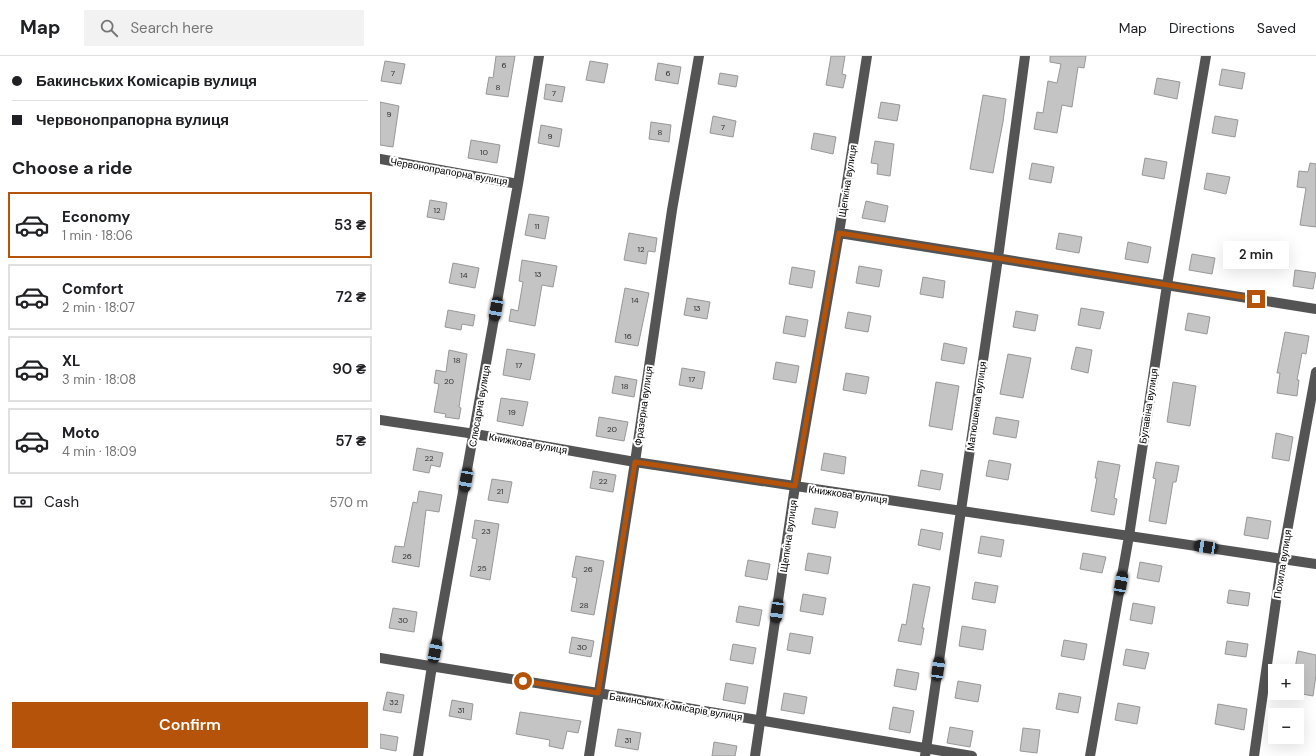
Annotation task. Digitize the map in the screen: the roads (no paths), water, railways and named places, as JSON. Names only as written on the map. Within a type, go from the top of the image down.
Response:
[{"type":"street","name":"Слюсарна вулиця","points":[[418,756],[432,666],[518,184],[539,56]]},
{"type":"street","name":"Фразерна вулиця","points":[[588,756],[635,462],[672,210],[699,56]]},
{"type":"street","name":"Щепкіна вулиця","points":[[755,756],[795,486],[839,233],[867,56]]},
{"type":"street","name":"Матюшенка вулиця","points":[[925,752],[998,258],[1025,56]]},
{"type":"street","name":"Булавіна вулиця","points":[[1090,756],[1129,536],[1166,285],[1206,56]]},
{"type":"street","name":"Червонопрапорна вулиця","points":[[380,159],[518,184]]},
{"type":"street","points":[[839,233],[1316,309]]},
{"type":"street","name":"Похила вулиця","points":[[1254,756],[1282,559],[1316,372]]},
{"type":"street","name":"Книжкова вулиця","points":[[380,420],[474,434],[635,462],[1316,564]]},
{"type":"street","name":"Бакинських Комісарів вулиця","points":[[380,658],[761,720],[925,752],[972,756]]}]
